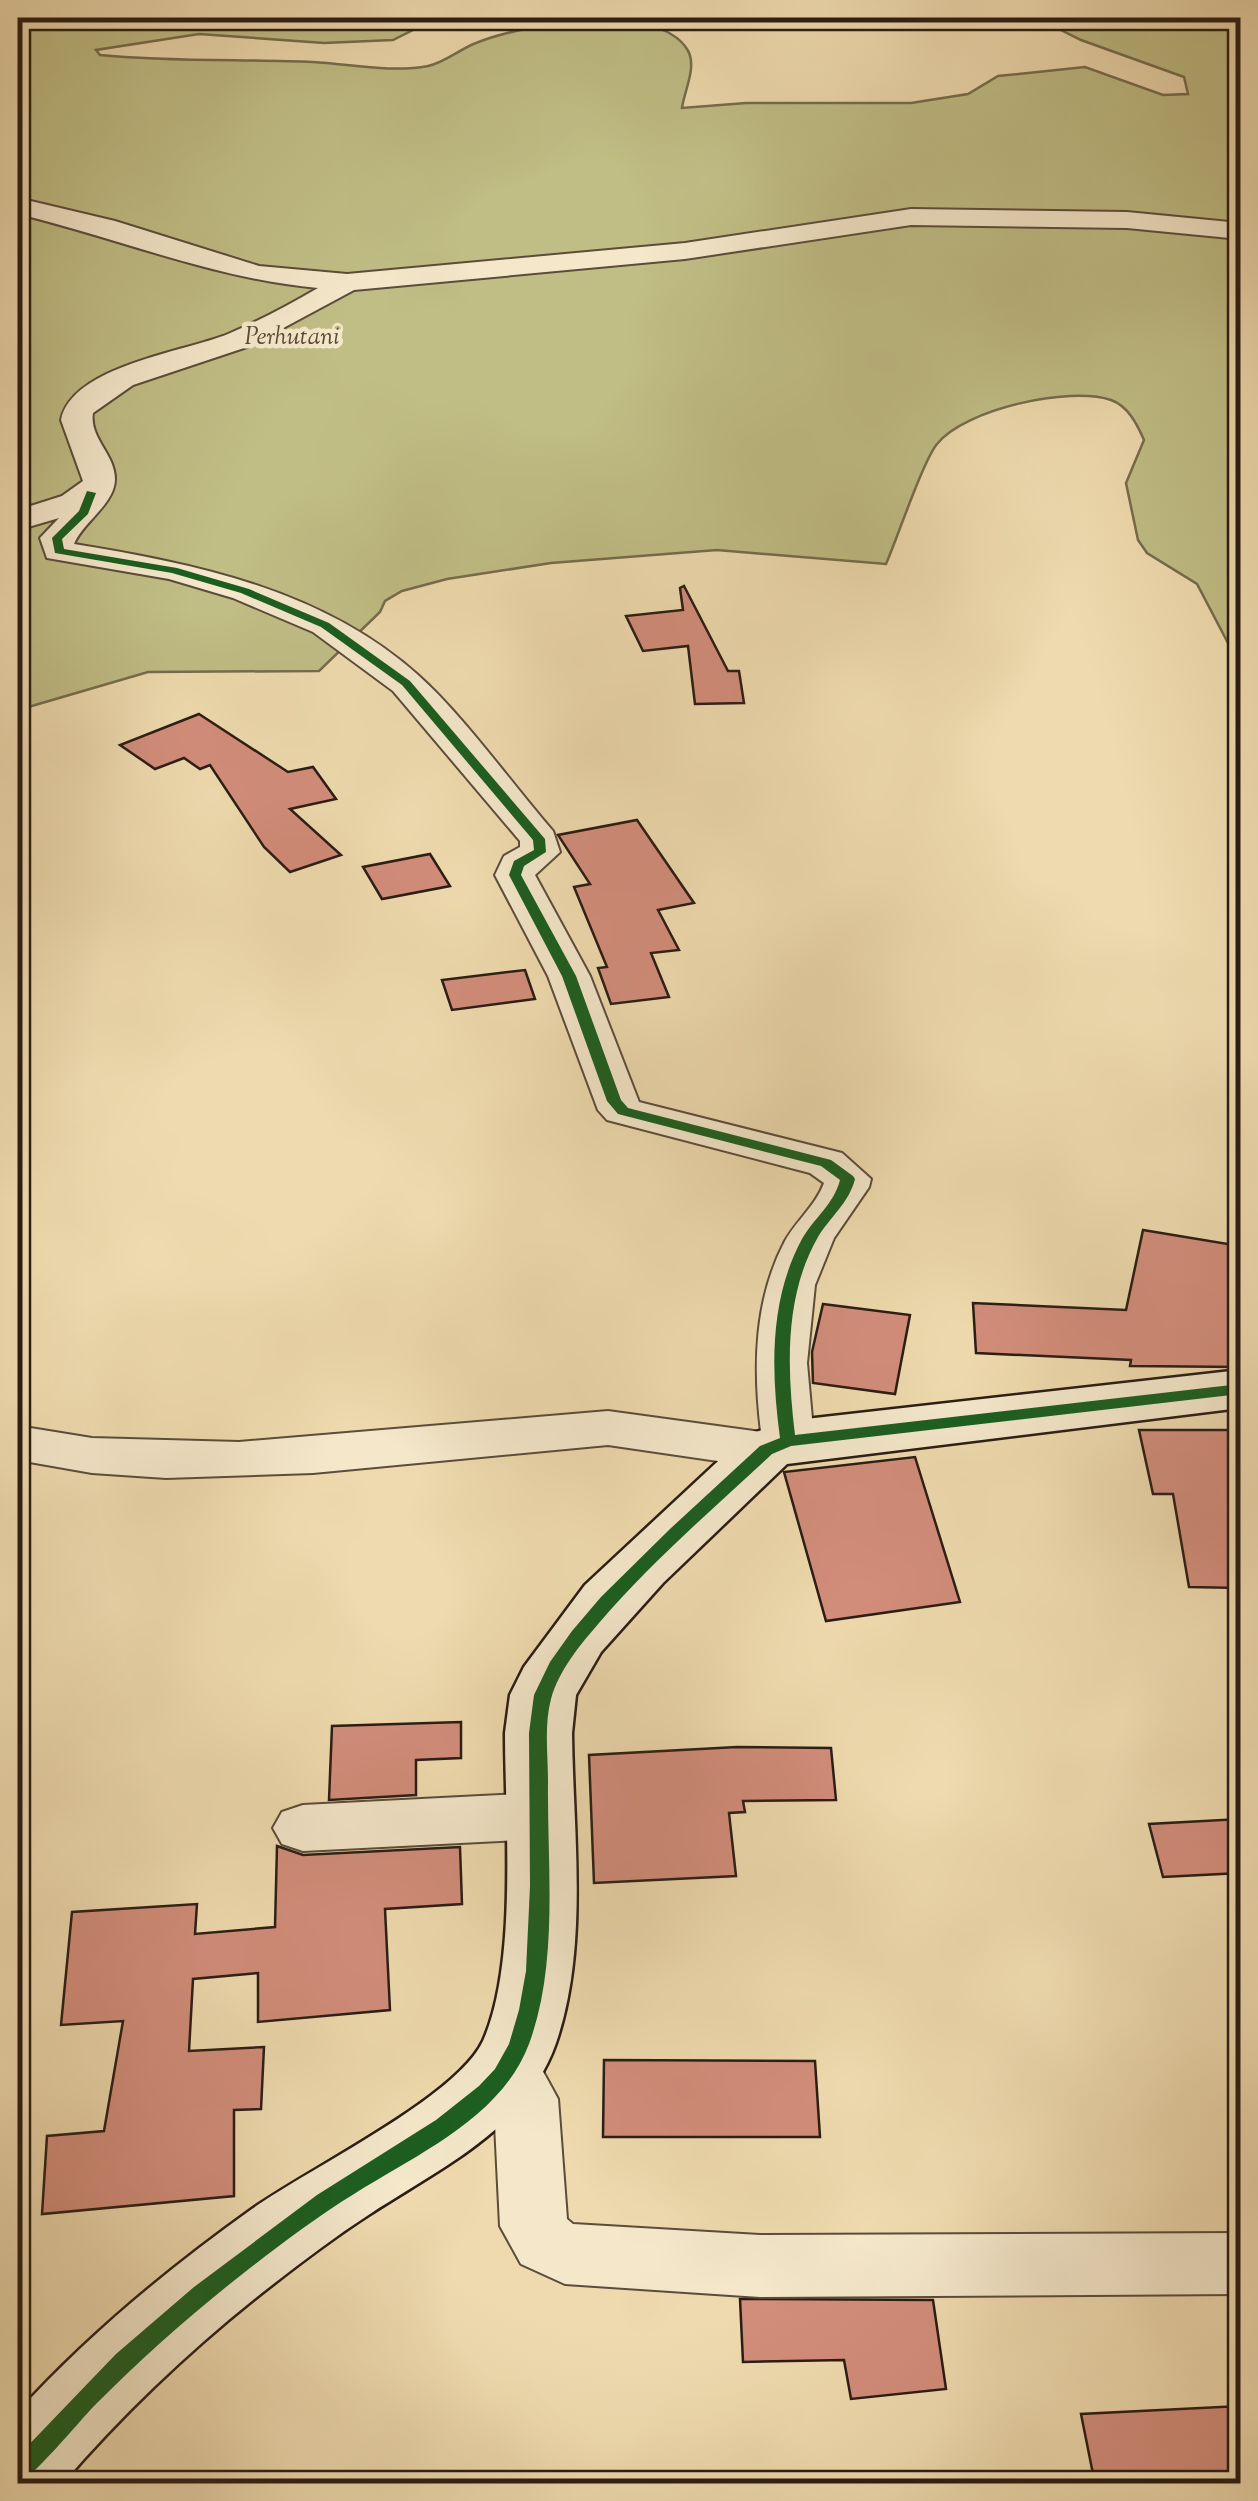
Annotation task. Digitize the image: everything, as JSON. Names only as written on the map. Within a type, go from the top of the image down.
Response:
[{"type":"street","points":[[18,206],[106,227],[256,274],[347,282],[666,254],[911,217],[1127,220],[1240,231]]},
{"type":"street","points":[[18,520],[73,504],[99,484],[99,468],[76,422],[78,410],[92,397],[138,374],[250,335],[347,282]]},
{"type":"street","points":[[37,545],[58,538],[89,505],[91,492]]},
{"type":"street","points":[[18,2472],[138,2349],[236,2265],[466,2108],[501,2076],[523,2036],[535,1985],[542,1696],[560,1659],[582,1629],[777,1446],[788,1298],[812,1236],[847,1189],[848,1178],[842,1170],[623,1111],[614,1100],[569,976],[515,875],[518,864],[540,852],[538,840],[406,683],[381,662],[325,624],[244,591],[173,570],[77,556],[37,545]]},
{"type":"street","points":[[18,1443],[125,1462],[352,1454],[623,1428],[717,1446],[777,1446],[1240,1389]]},
{"type":"street","points":[[303,1828],[538,1816]]},
{"type":"street","points":[[501,2076],[518,2085],[526,2099],[534,2226],[544,2243],[565,2254],[760,2266],[1240,2264]]},
{"type":"green space","name":"Perhutani","points":[[18,18],[437,18],[393,40],[324,43],[199,34],[96,50],[100,55],[127,57],[313,62],[400,69],[434,64],[476,43],[523,29],[618,21],[647,25],[671,34],[687,49],[691,71],[682,108],[746,103],[911,103],[968,94],[998,76],[1085,67],[1163,95],[1188,94],[1184,77],[1081,40],[1037,18],[1240,18],[1240,666],[1197,584],[1147,553],[1138,540],[1126,483],[1144,440],[1135,422],[1111,400],[1070,396],[993,411],[951,431],[931,453],[886,564],[717,550],[551,563],[447,579],[402,591],[385,601],[380,612],[319,671],[148,672],[18,710]]},
{"type":"building","points":[[684,586],[728,671],[739,671],[744,703],[695,704],[688,646],[643,651],[626,616],[683,610],[680,588]]},
{"type":"building","points":[[199,714],[288,772],[313,767],[336,799],[290,809],[341,855],[290,872],[264,847],[210,765],[200,769],[184,758],[155,769],[120,745]]},
{"type":"building","points":[[637,820],[694,903],[658,910],[679,950],[651,953],[669,997],[611,1004],[598,968],[607,967],[574,887],[590,884],[558,835]]},
{"type":"building","points":[[430,854],[450,886],[382,899],[363,867]]},
{"type":"building","points":[[525,970],[535,999],[452,1010],[442,980]]},
{"type":"building","points":[[1143,1230],[1240,1246],[1240,1367],[1130,1366],[1131,1360],[976,1353],[973,1303],[1126,1310]]},
{"type":"building","points":[[823,1304],[910,1315],[895,1394],[813,1383],[812,1352]]},
{"type":"building","points":[[1139,1430],[1240,1430],[1240,1588],[1189,1587],[1173,1494],[1153,1494]]},
{"type":"building","points":[[915,1457],[960,1602],[826,1621],[784,1472]]},
{"type":"building","points":[[461,1722],[461,1758],[416,1760],[416,1795],[329,1800],[332,1726]]},
{"type":"building","points":[[737,1747],[831,1748],[836,1800],[743,1801],[745,1812],[729,1813],[736,1876],[594,1883],[589,1755]]},
{"type":"building","points":[[1240,1819],[1240,1873],[1163,1877],[1149,1824]]},
{"type":"building","points":[[277,1846],[303,1855],[460,1847],[462,1904],[385,1909],[390,2010],[258,2022],[258,1973],[193,1979],[189,2051],[264,2047],[261,2109],[234,2110],[234,2196],[42,2214],[47,2136],[104,2131],[123,2021],[61,2025],[72,1912],[197,1904],[195,1934],[275,1927]]},
{"type":"building","points":[[604,2060],[815,2061],[820,2137],[603,2137]]},
{"type":"building","points":[[740,2299],[933,2300],[946,2389],[851,2399],[844,2360],[743,2362]]},
{"type":"building","points":[[1240,2406],[1240,2484],[1095,2484],[1081,2414]]},
{"type":"cycle path","points":[[91,493],[84,512],[57,538],[59,551],[173,570],[245,591],[325,625],[406,683],[539,839],[540,852],[518,864],[515,875],[569,976],[614,1101],[623,1111],[826,1163],[848,1179],[838,1202],[811,1237],[791,1285],[782,1363],[788,1441]]},
{"type":"cycle path","points":[[18,2472],[87,2397],[201,2294],[324,2202],[444,2126],[502,2075],[518,2046],[535,1971],[538,1733],[543,1695],[556,1667],[607,1601],[766,1450],[788,1441],[1240,1389]]}]
